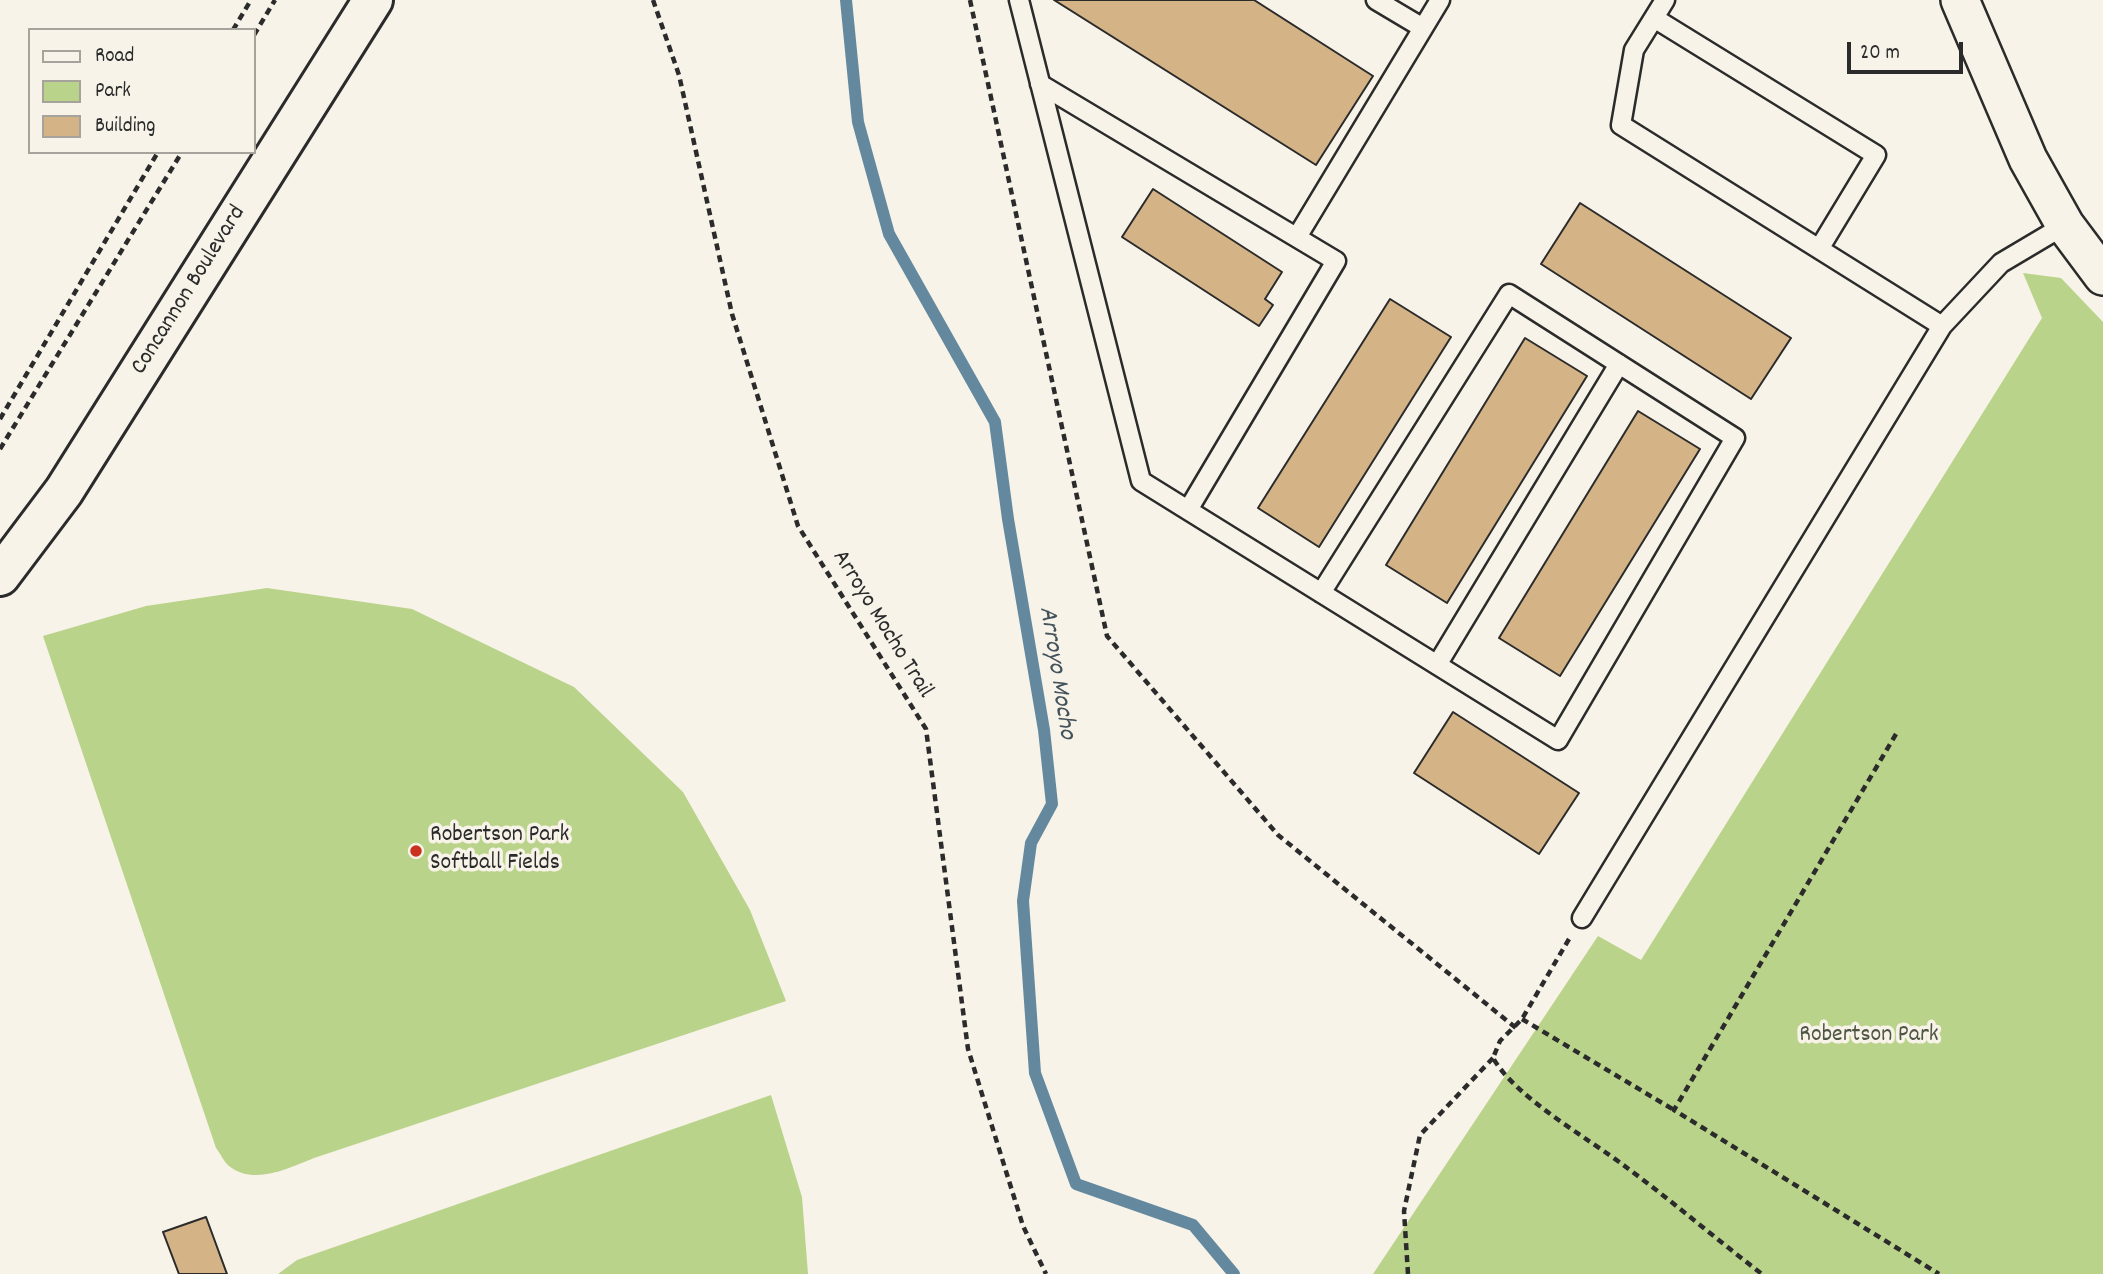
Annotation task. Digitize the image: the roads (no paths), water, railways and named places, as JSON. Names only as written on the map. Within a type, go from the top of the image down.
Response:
[{"type":"main road","name":"Concannon Boulevard","points":[[0,576],[64,491],[373,0]]},
{"type":"street","points":[[1960,0],[2028,159],[2064,225],[2103,276]]},
{"type":"lane","points":[[1019,0],[1141,481],[1321,593],[1558,740],[1735,438],[1509,294],[1321,593]]},
{"type":"lane","points":[[1376,0],[1423,28]]},
{"type":"lane","points":[[1297,237],[1440,0]]},
{"type":"lane","points":[[1665,0],[1634,50],[1621,125],[1942,326]]},
{"type":"lane","points":[[1654,18],[1876,155],[1819,249]]},
{"type":"lane","points":[[1040,84],[1336,261],[1188,510]]},
{"type":"lane","points":[[1582,918],[1942,326],[2001,264],[2064,225]]},
{"type":"lane","points":[[1437,665],[1619,364]]},
{"type":"waterway","name":"Arroyo Mocho","points":[[846,0],[858,122],[889,234],[995,422],[1008,519],[1044,730],[1052,804],[1031,843],[1023,901],[1035,1073],[1076,1184],[1193,1225],[1234,1274]]},
{"type":"place","name":"Robertson Park Softball Fields","points":[[416,851]]},
{"type":"park label","name":"Robertson Park","points":[[1869,1037]]}]
